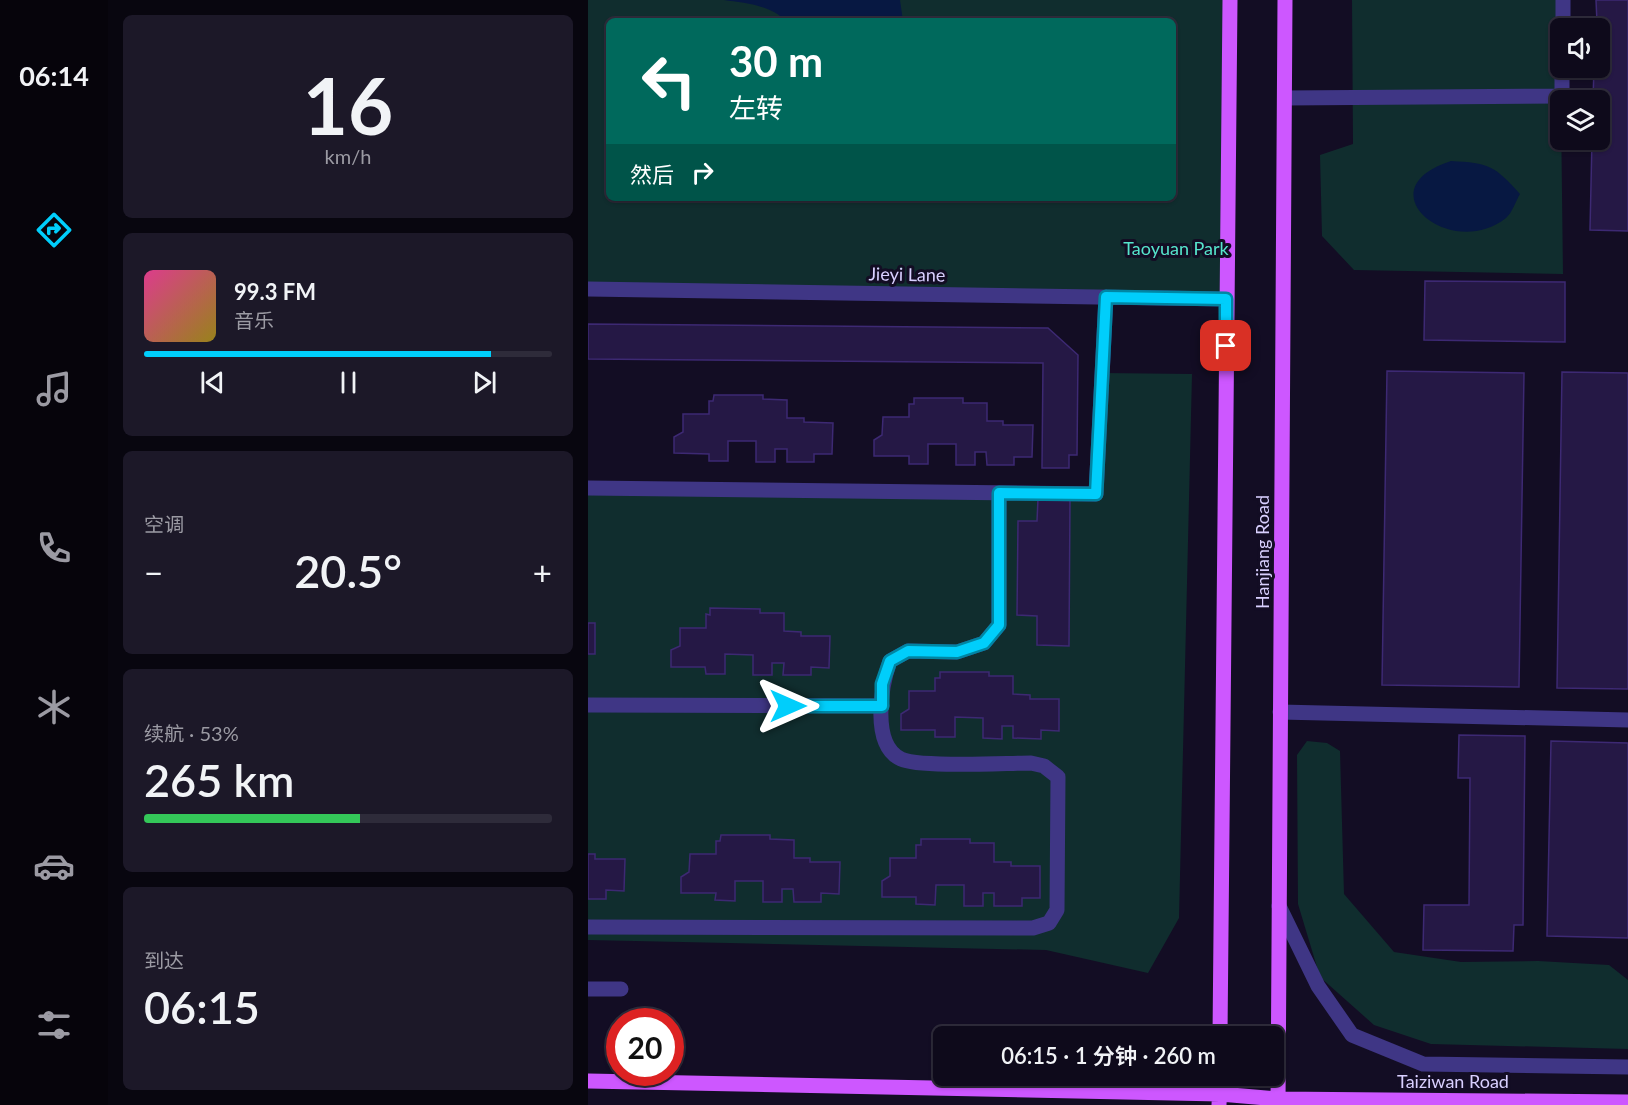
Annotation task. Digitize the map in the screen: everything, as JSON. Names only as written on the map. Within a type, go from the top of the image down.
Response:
[{"type":"main road","points":[[1220,1026],[1230,0]]},
{"type":"main road","name":"Hanjiang Road","points":[[1278,1102],[1285,0]]},
{"type":"main road","name":"Taiziwan Road","points":[[588,1081],[1278,1102],[1628,1102]]},
{"type":"street","points":[[1563,0],[1563,18]]},
{"type":"street","points":[[1285,98],[1562,96],[1562,78]]},
{"type":"street","name":"Jieyi Lane","points":[[588,289],[1226,299]]},
{"type":"street","points":[[588,488],[1096,494],[1106,297]]},
{"type":"street","points":[[588,927],[1033,928],[1049,923],[1057,910],[1058,777],[1044,766],[1031,763],[922,763],[901,759],[886,744],[882,684],[890,661],[908,651],[957,652],[984,643],[999,625],[999,493]]},
{"type":"street","points":[[588,705],[882,706]]},
{"type":"street","points":[[1280,712],[1628,720]]},
{"type":"street","points":[[1279,906],[1318,986],[1352,1035],[1423,1065],[1628,1067]]},
{"type":"street","points":[[588,989],[621,989]]},
{"type":"green space","name":"Taoyuan Park","points":[[588,0],[1230,0],[1226,299],[588,289]]},
{"type":"green space","points":[[1352,0],[1563,0],[1561,18],[1550,18],[1550,78],[1561,78],[1561,90],[1550,90],[1550,150],[1561,150],[1563,274],[1354,270],[1322,236],[1320,155],[1353,144]]},
{"type":"green space","points":[[1102,373],[1192,374],[1179,918],[1148,973],[1046,950],[588,940],[588,488],[1096,494]]},
{"type":"green space","points":[[1307,741],[1327,743],[1340,751],[1344,894],[1394,952],[1461,962],[1538,961],[1609,965],[1628,980],[1628,1049],[1431,1044],[1374,1025],[1320,977],[1298,904],[1297,755]]},
{"type":"water","points":[[724,0],[900,0],[903,18],[781,18],[773,11]]},
{"type":"water","points":[[1451,161],[1490,167],[1511,184],[1520,194],[1506,218],[1484,229],[1461,232],[1441,227],[1424,216],[1415,203],[1415,188],[1426,173]]},
{"type":"building","points":[[1596,0],[1628,0],[1628,231],[1590,230],[1592,150],[1610,150],[1610,90],[1593,90],[1594,78],[1610,78],[1610,18],[1597,18]]},
{"type":"building","points":[[1425,281],[1565,282],[1565,342],[1424,340]]},
{"type":"building","points":[[588,324],[1048,328],[1078,355],[1077,455],[1069,455],[1069,468],[1042,468],[1043,363],[588,359]]},
{"type":"building","points":[[1387,371],[1524,373],[1519,687],[1382,685]]},
{"type":"building","points":[[1562,372],[1628,373],[1628,689],[1557,688]]},
{"type":"building","points":[[714,395],[763,395],[763,399],[787,400],[787,418],[804,418],[804,422],[833,423],[832,454],[814,454],[814,462],[787,462],[787,449],[775,449],[775,462],[756,462],[756,441],[728,441],[728,461],[709,461],[709,454],[674,453],[674,437],[683,432],[683,414],[709,414],[709,401],[713,401]]},
{"type":"building","points":[[914,398],[963,398],[963,403],[987,403],[987,421],[1003,421],[1003,425],[1033,425],[1032,457],[1014,457],[1014,465],[987,465],[986,452],[975,452],[975,465],[956,465],[956,444],[928,444],[928,464],[909,464],[909,456],[874,456],[874,440],[882,435],[883,417],[909,417],[909,404],[914,404]]},
{"type":"building","points":[[1038,499],[1070,499],[1069,646],[1037,645],[1037,616],[1017,615],[1018,521],[1037,521]]},
{"type":"building","points":[[710,608],[760,609],[760,613],[784,613],[784,631],[801,632],[801,636],[830,636],[829,668],[811,667],[811,675],[783,675],[784,663],[772,663],[772,675],[753,675],[753,655],[725,654],[725,674],[706,674],[705,667],[671,667],[671,650],[680,646],[680,628],[706,628],[706,614],[710,615]]},
{"type":"building","points":[[588,623],[595,623],[595,654],[588,654]]},
{"type":"building","points":[[940,672],[989,672],[989,676],[1013,676],[1013,694],[1030,695],[1030,699],[1059,699],[1059,731],[1041,730],[1041,739],[1013,738],[1013,726],[1002,726],[1002,739],[983,738],[983,718],[955,717],[955,737],[935,737],[935,730],[901,730],[901,714],[909,709],[909,691],[935,691],[935,678],[940,678]]},
{"type":"building","points":[[1459,735],[1525,736],[1523,925],[1514,925],[1513,951],[1423,950],[1424,905],[1469,905],[1470,778],[1458,778]]},
{"type":"building","points":[[1551,741],[1628,743],[1628,938],[1547,936]]},
{"type":"building","points":[[721,835],[770,835],[770,839],[794,840],[794,858],[810,858],[810,862],[840,862],[839,894],[821,893],[821,902],[794,902],[793,889],[782,889],[782,902],[763,902],[763,881],[735,881],[735,901],[715,900],[716,893],[681,893],[681,877],[689,872],[690,854],[716,854],[716,841],[720,841]]},
{"type":"building","points":[[921,839],[970,839],[970,843],[994,843],[994,862],[1011,862],[1011,866],[1040,866],[1040,898],[1022,898],[1022,906],[994,906],[994,893],[983,893],[983,906],[964,906],[964,885],[936,885],[935,905],[916,904],[916,897],[882,897],[882,881],[890,876],[890,858],[916,858],[916,845],[921,845]]},
{"type":"building","points":[[588,854],[595,854],[595,859],[625,859],[624,891],[606,890],[606,899],[588,899]]},
{"type":"route","points":[[788,706],[882,706],[882,684],[890,661],[908,651],[957,652],[984,643],[999,625],[999,493],[1096,494],[1106,297],[1226,299],[1226,346]]}]
